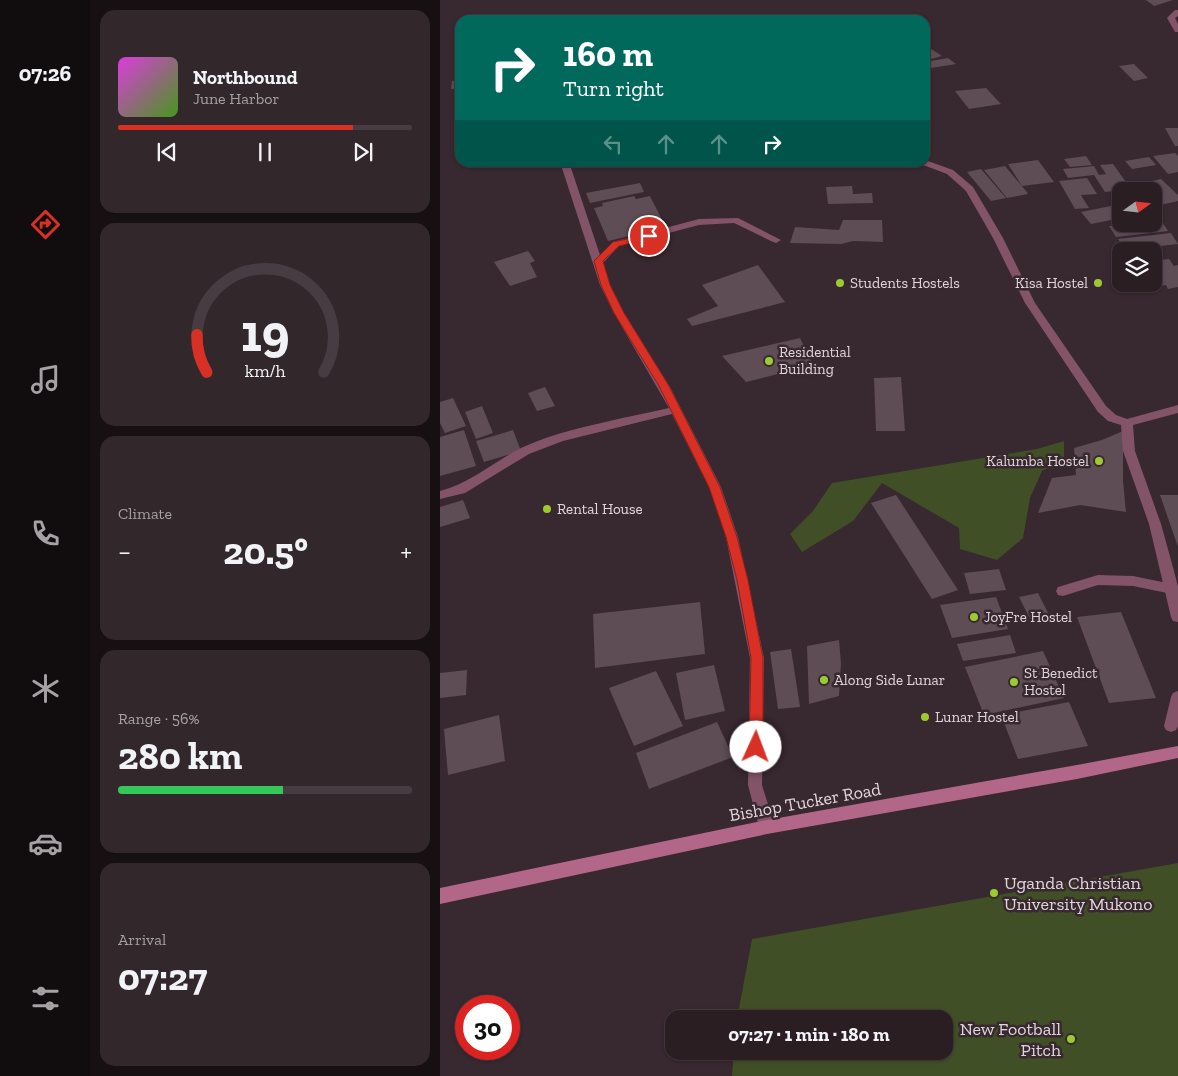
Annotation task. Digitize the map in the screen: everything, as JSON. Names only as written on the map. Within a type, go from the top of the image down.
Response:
[{"type":"main road","name":"Bishop Tucker Road","points":[[440,896],[767,828],[1178,752]]},
{"type":"street","points":[[1178,12],[1171,18],[1178,30]]},
{"type":"street","points":[[930,164],[950,172],[970,189],[983,209],[1030,303],[1102,409],[1112,418],[1128,423],[1178,409]]},
{"type":"street","points":[[566,167],[606,285],[619,313],[659,378],[715,487],[732,537],[757,658],[755,785],[767,828]]},
{"type":"street","points":[[599,261],[616,244],[699,222],[735,220],[776,240]]},
{"type":"street","points":[[440,495],[461,490],[525,451],[560,438],[675,410]]},
{"type":"street","points":[[1128,423],[1129,452],[1154,524],[1178,617]]},
{"type":"street","points":[[1062,591],[1098,580],[1133,581],[1172,589]]},
{"type":"street","points":[[1171,726],[1178,697]]},
{"type":"green space","points":[[1064,441],[1064,459],[1042,471],[1030,498],[1023,538],[997,560],[960,549],[959,528],[882,483],[853,521],[802,552],[790,534],[813,511],[832,483],[1037,449]]},
{"type":"green space","points":[[1178,863],[1178,1076],[732,1076],[733,1060],[953,1060],[953,1010],[739,1010],[752,939]]},
{"type":"building","points":[[1146,0],[1173,0],[1154,6]]},
{"type":"building","points":[[930,48],[942,56],[931,59]]},
{"type":"building","points":[[948,58],[956,64],[930,68],[930,61]]},
{"type":"building","points":[[1134,64],[1148,78],[1134,81],[1119,66]]},
{"type":"building","points":[[452,81],[455,81],[455,89],[451,89]]},
{"type":"building","points":[[986,88],[1001,104],[969,109],[955,91]]},
{"type":"building","points":[[1165,128],[1178,128],[1178,146],[1175,146]]},
{"type":"building","points":[[1175,153],[1178,156],[1178,172],[1168,174],[1153,156]]},
{"type":"building","points":[[1086,156],[1092,165],[1070,167],[1064,159]]},
{"type":"building","points":[[1149,157],[1156,165],[1132,169],[1125,161]]},
{"type":"building","points":[[1038,160],[1054,182],[1022,186],[1008,164]]},
{"type":"building","points":[[1113,164],[1126,182],[1112,182],[1112,191],[1105,192],[1094,175],[1068,178],[1063,169],[1094,166],[1099,175],[1106,174],[1100,165]]},
{"type":"building","points":[[1005,166],[1028,194],[1007,198],[984,170]]},
{"type":"building","points":[[981,169],[1006,198],[991,201],[967,172]]},
{"type":"building","points":[[1087,178],[1097,194],[1081,195],[1089,208],[1075,209],[1059,181]]},
{"type":"building","points":[[1161,179],[1178,195],[1178,201],[1162,205],[1162,182],[1147,182]]},
{"type":"building","points":[[640,183],[644,192],[590,203],[586,193]]},
{"type":"building","points":[[852,186],[853,194],[872,193],[873,203],[828,204],[826,187]]},
{"type":"building","points":[[634,196],[636,199],[650,196],[665,226],[608,241],[594,208],[603,206],[602,203]]},
{"type":"building","points":[[1112,206],[1112,220],[1091,224],[1081,212]]},
{"type":"building","points":[[843,220],[882,220],[883,242],[853,241],[841,244],[790,243],[795,227],[839,230]]},
{"type":"building","points":[[1162,222],[1168,231],[1162,232]]},
{"type":"building","points":[[1113,232],[1159,232],[1116,237]]},
{"type":"building","points":[[1171,233],[1178,244],[1162,246],[1162,242],[1120,242],[1118,239]]},
{"type":"building","points":[[528,251],[535,261],[530,263],[537,277],[510,286],[494,262]]},
{"type":"building","points":[[1169,259],[1174,266],[1178,265],[1178,287],[1168,289],[1166,285],[1162,286],[1162,260]]},
{"type":"building","points":[[758,265],[785,302],[692,326],[687,319],[718,306],[702,285]]},
{"type":"building","name":"Residential Building","points":[[800,338],[813,365],[746,382],[722,356]]},
{"type":"building","points":[[901,377],[905,431],[876,431],[874,378]]},
{"type":"building","points":[[545,387],[555,406],[537,411],[528,393]]},
{"type":"building","points":[[453,398],[466,426],[445,433],[440,423],[440,402]]},
{"type":"building","points":[[482,406],[493,433],[476,439],[465,412]]},
{"type":"building","points":[[464,430],[476,466],[440,476],[440,437]]},
{"type":"building","points":[[513,430],[521,451],[484,462],[476,441]]},
{"type":"building","name":"Kalumba Hostel","points":[[1123,431],[1123,481],[1126,512],[1080,505],[1038,513],[1052,478],[1076,475],[1074,448],[1102,440]]},
{"type":"building","points":[[896,495],[958,590],[932,599],[871,503]]},
{"type":"building","points":[[1160,495],[1178,495],[1178,547]]},
{"type":"building","points":[[463,500],[470,518],[440,527],[440,507]]},
{"type":"building","points":[[999,569],[1006,590],[970,594],[964,573]]},
{"type":"building","points":[[1038,593],[1051,619],[1032,623],[1019,597]]},
{"type":"building","name":"JoyFre Hostel","points":[[996,597],[1008,629],[952,638],[940,605]]},
{"type":"building","points":[[700,602],[705,654],[595,668],[593,614]]},
{"type":"building","points":[[1121,612],[1156,698],[1109,703],[1077,617]]},
{"type":"building","points":[[1010,635],[1016,653],[963,661],[957,644]]},
{"type":"building","name":"Along Side Lunar","points":[[839,640],[841,663],[839,696],[809,704],[807,646]]},
{"type":"building","points":[[791,649],[800,707],[778,709],[770,652]]},
{"type":"building","name":"St Benedict Hostel","points":[[1043,651],[1064,698],[984,715],[965,667]]},
{"type":"building","points":[[714,665],[725,711],[685,720],[676,673]]},
{"type":"building","points":[[467,670],[466,695],[440,698],[440,673]]},
{"type":"building","points":[[656,671],[683,726],[634,746],[609,688]]},
{"type":"building","points":[[1069,702],[1088,746],[1018,759],[1001,715]]},
{"type":"building","points":[[499,715],[505,761],[448,775],[444,729]]},
{"type":"building","points":[[717,722],[733,757],[649,789],[636,753]]},
{"type":"place","name":"Students Hostels","points":[[840,283]]},
{"type":"place","name":"Kisa Hostel","points":[[1098,283]]},
{"type":"place","name":"Residential Building","points":[[769,361]]},
{"type":"place","name":"Kalumba Hostel","points":[[1099,461]]},
{"type":"place","name":"Rental House","points":[[547,509]]},
{"type":"place","name":"JoyFre Hostel","points":[[974,617]]},
{"type":"place","name":"Along Side Lunar","points":[[824,680]]},
{"type":"place","name":"St Benedict Hostel","points":[[1014,682]]},
{"type":"place","name":"Lunar Hostel","points":[[925,717]]},
{"type":"place","name":"Uganda Christian University Mukono","points":[[994,893]]},
{"type":"place","name":"New Football Pitch","points":[[1071,1039]]},
{"type":"route","points":[[649,236],[616,244],[599,261],[606,285],[619,313],[664,386],[715,487],[732,537],[757,658],[756,747]]}]
